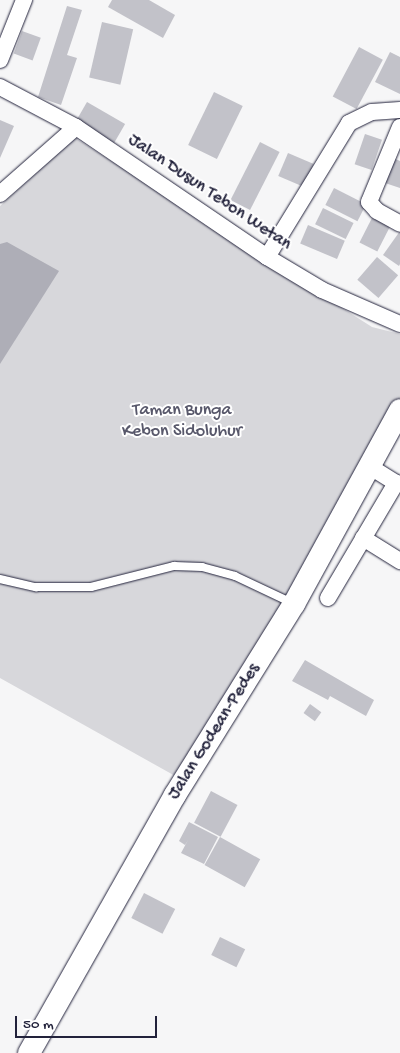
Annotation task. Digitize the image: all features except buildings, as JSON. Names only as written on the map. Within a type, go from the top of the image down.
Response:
[{"type":"street","points":[[0,60],[24,0]]},
{"type":"street","name":"Jalan Dusun Tebon Wetan","points":[[0,87],[76,127],[267,257],[322,290],[400,324]]},
{"type":"street","points":[[267,257],[349,123],[372,112],[400,110]]},
{"type":"street","points":[[0,194],[76,127]]},
{"type":"street","points":[[400,127],[369,202],[377,211],[400,224]]},
{"type":"street","name":"Jalan Godean-Pedes","points":[[29,1053],[175,795],[294,604],[400,410]]},
{"type":"street","points":[[328,598],[396,483],[369,466]]},
{"type":"street","points":[[363,538],[400,561]]},
{"type":"lane","points":[[0,580],[36,587],[91,587],[174,566],[202,567],[235,576],[294,604]]},
{"type":"green space","name":"Taman Bunga Kebon Sidoluhur","points":[[75,138],[372,327],[400,334],[400,416],[177,777],[0,678],[0,206]]},
{"type":"shaded area","points":[[7,242],[59,271],[0,364],[0,244]]}]
